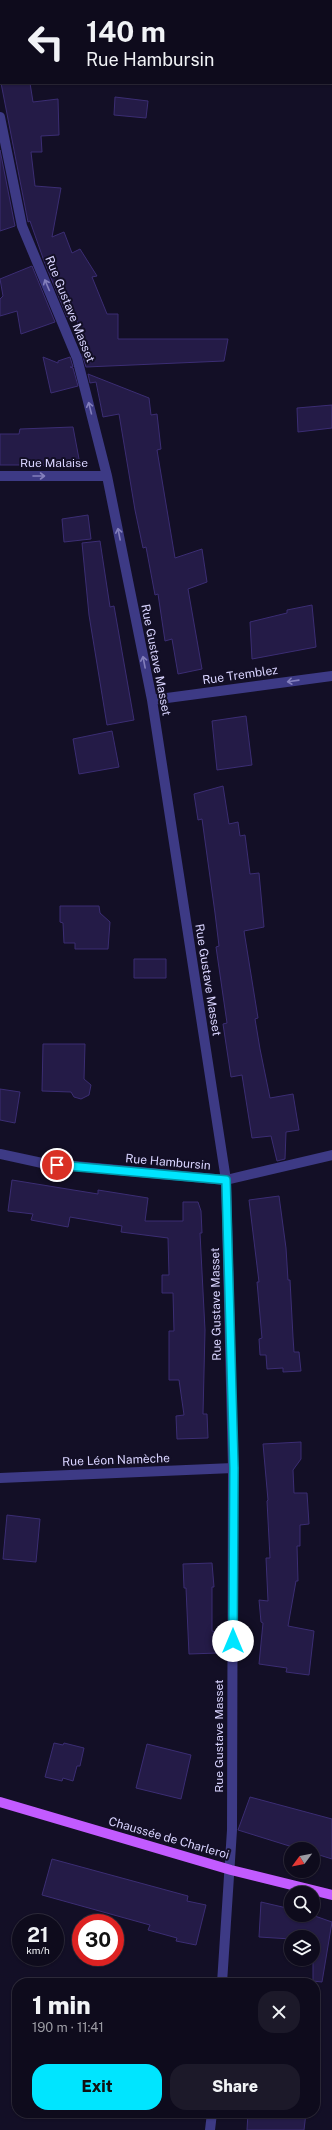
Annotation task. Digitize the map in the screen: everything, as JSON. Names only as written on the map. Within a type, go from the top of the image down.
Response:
[{"type":"main road","name":"Chaussée de Charleroi","points":[[0,1802],[231,1870],[332,1895]]},
{"type":"street","name":"Rue Gustave Masset","points":[[0,117],[22,226],[77,358],[107,476],[152,700],[226,1180],[234,1468],[231,1870],[222,1978]]},
{"type":"street","name":"Rue Malaise","points":[[0,476],[107,476]]},
{"type":"street","name":"Rue Tremblez","points":[[152,700],[332,676]]},
{"type":"street","name":"Rue Hambursin","points":[[0,1154],[42,1163],[226,1180],[332,1155]]},
{"type":"street","name":"Rue Léon Namèche","points":[[0,1478],[234,1468]]},
{"type":"street","points":[[210,2130],[211,2118]]},
{"type":"building","points":[[1,84],[30,84],[33,102],[58,99],[59,135],[41,136],[42,152],[31,152],[35,186],[61,188],[52,237],[64,232],[72,253],[80,249],[97,276],[92,277],[107,314],[118,314],[118,339],[228,339],[224,361],[86,367],[82,354],[90,352],[74,314],[67,317],[44,261],[30,221],[28,222]]},
{"type":"building","points":[[115,97],[148,101],[146,118],[114,115]]},
{"type":"building","points":[[0,150],[15,226],[0,231]]},
{"type":"building","points":[[32,266],[55,322],[21,334],[17,311],[0,316],[0,299],[3,296],[0,279]]},
{"type":"building","points":[[43,357],[58,363],[58,361],[70,357],[73,367],[70,367],[73,368],[78,386],[51,393]]},
{"type":"building","points":[[88,374],[149,398],[151,415],[157,414],[161,449],[157,450],[175,558],[202,549],[207,582],[188,589],[202,669],[178,674],[172,639],[165,641],[158,594],[155,595],[146,547],[143,548],[135,510],[119,414],[103,417],[96,382],[90,383]]},
{"type":"building","points":[[332,405],[332,428],[298,432],[297,408]]},
{"type":"building","points":[[73,427],[79,459],[74,465],[0,465],[0,434],[19,434],[20,429]]},
{"type":"building","points":[[88,515],[91,539],[64,542],[62,519]]},
{"type":"building","points":[[100,541],[110,607],[114,606],[134,720],[107,725],[89,615],[82,543]]},
{"type":"building","points":[[312,605],[316,647],[252,659],[250,622],[287,613],[287,610]]},
{"type":"building","points":[[246,716],[252,765],[217,770],[212,721]]},
{"type":"building","points":[[112,731],[119,767],[79,774],[73,739]]},
{"type":"building","points":[[223,786],[229,824],[238,822],[240,836],[245,835],[250,874],[259,873],[264,927],[244,931],[258,1018],[255,1019],[270,1098],[293,1094],[299,1130],[286,1132],[285,1159],[277,1161],[271,1136],[252,1138],[242,1075],[231,1077],[223,1024],[227,1023],[216,947],[219,946],[215,913],[202,819],[198,820],[194,794]]},
{"type":"building","points":[[60,906],[99,906],[100,913],[110,922],[108,949],[75,949],[75,943],[64,943],[63,923],[60,922]]},
{"type":"building","points":[[134,959],[166,959],[166,978],[134,978]]},
{"type":"building","points":[[43,1044],[85,1044],[84,1079],[91,1085],[89,1095],[81,1099],[74,1097],[71,1092],[42,1091]]},
{"type":"building","points":[[0,1089],[20,1092],[15,1123],[0,1120]]},
{"type":"building","points":[[12,1180],[98,1194],[98,1190],[148,1198],[145,1221],[183,1221],[183,1202],[198,1202],[201,1211],[202,1233],[200,1233],[205,1330],[203,1414],[207,1414],[208,1438],[177,1439],[176,1416],[184,1415],[179,1380],[169,1380],[169,1331],[174,1331],[173,1293],[162,1293],[162,1275],[169,1275],[168,1238],[121,1232],[122,1226],[70,1217],[68,1227],[31,1220],[33,1214],[8,1211]]},
{"type":"building","points":[[279,1196],[286,1248],[288,1280],[290,1280],[294,1352],[299,1352],[301,1371],[283,1372],[283,1368],[267,1369],[266,1355],[260,1355],[259,1339],[262,1338],[257,1282],[259,1282],[249,1200]]},
{"type":"building","points":[[301,1442],[301,1459],[293,1470],[294,1493],[307,1493],[309,1524],[300,1525],[300,1546],[297,1546],[298,1581],[296,1581],[288,1626],[314,1631],[309,1675],[286,1672],[287,1668],[259,1664],[263,1623],[261,1622],[259,1600],[268,1601],[266,1558],[270,1558],[268,1500],[263,1444]]},
{"type":"building","points":[[7,1515],[40,1519],[36,1562],[3,1559]]},
{"type":"building","points":[[212,1563],[214,1587],[212,1587],[212,1631],[217,1632],[218,1653],[189,1654],[186,1588],[184,1588],[183,1564]]},
{"type":"building","points":[[54,1743],[63,1745],[64,1743],[84,1748],[80,1766],[77,1766],[73,1781],[63,1778],[62,1781],[45,1777]]},
{"type":"building","points":[[147,1744],[191,1755],[181,1799],[136,1788]]},
{"type":"building","points":[[250,1797],[332,1819],[332,1859],[320,1855],[320,1842],[284,1842],[284,1844],[238,1830]]},
{"type":"building","points":[[52,1859],[188,1896],[187,1901],[206,1905],[196,1945],[176,1941],[177,1938],[148,1930],[150,1925],[124,1918],[124,1914],[110,1914],[42,1895]]},
{"type":"building","points":[[261,1902],[284,1907],[284,1922],[320,1922],[320,1918],[332,1922],[322,1982],[320,1982],[320,1978],[313,1978],[313,1966],[320,1966],[320,1930],[284,1930],[284,1939],[259,1937]]},
{"type":"building","points":[[248,2118],[305,2118],[304,2130],[247,2130]]},
{"type":"route","points":[[57,1165],[226,1180],[234,1468],[233,1641]]}]
